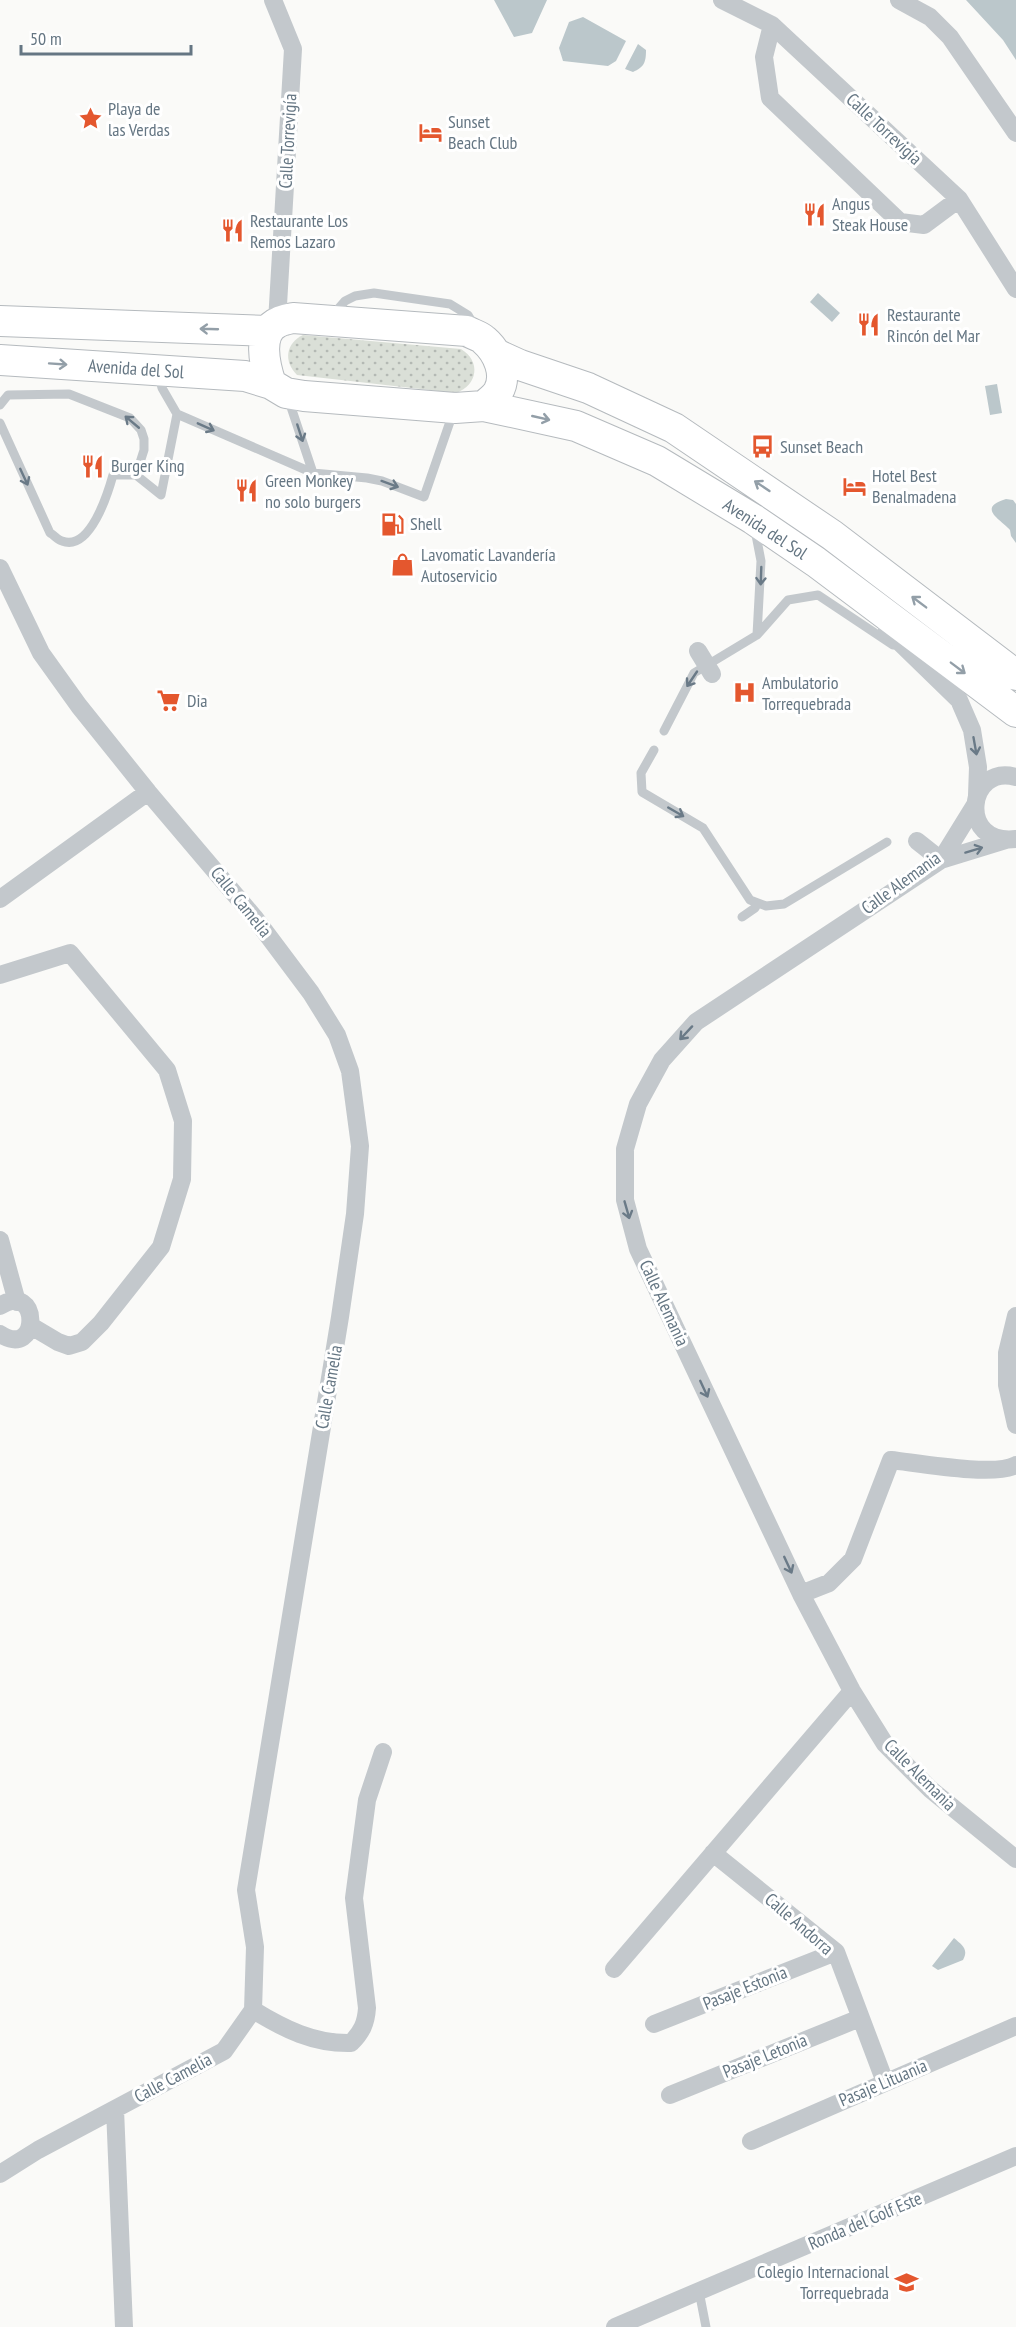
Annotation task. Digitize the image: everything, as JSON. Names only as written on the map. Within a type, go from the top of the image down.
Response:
[{"type":"main road","name":"Avenida del Sol","points":[[273,327],[293,318],[467,331],[520,365],[588,388],[674,428],[832,536],[1016,675]]},
{"type":"main road","points":[[0,321],[273,327],[264,355],[266,369],[278,388]]},
{"type":"main road","points":[[470,407],[498,392],[502,379],[502,367],[490,347]]},
{"type":"main road","name":"Avenida del Sol","points":[[0,360],[245,376],[278,388],[470,407],[573,433],[657,461],[753,519],[816,562],[1016,712]]},
{"type":"street","name":"Calle Torrevigía","points":[[273,0],[293,49],[273,327]]},
{"type":"street","name":"Calle Torrevigía","points":[[722,0],[772,24],[958,199],[1016,289]]},
{"type":"street","points":[[899,0],[930,17],[950,37],[1016,133]]},
{"type":"street","points":[[772,24],[764,57],[770,98],[900,222],[924,225],[958,199]]},
{"type":"street","points":[[816,562],[960,700],[972,730],[978,767],[976,816],[987,833],[1011,839]]},
{"type":"street","name":"Calle Camelia","points":[[0,568],[41,653],[79,706],[148,792],[254,916],[311,993],[337,1035],[350,1071],[360,1146],[355,1214],[340,1317],[246,1890],[255,1947],[253,2010],[224,2051],[38,2150],[0,2174]]},
{"type":"street","points":[[976,800],[983,786],[992,779],[1002,776],[1016,777]]},
{"type":"street","points":[[0,899],[148,792]]},
{"type":"street","name":"Calle Alemania","points":[[976,800],[941,860],[696,1022],[662,1060],[638,1104],[625,1149],[625,1200],[638,1249],[801,1594],[852,1691],[885,1743],[907,1766],[930,1789],[1016,1859]]},
{"type":"street","points":[[917,841],[941,860],[1011,839]]},
{"type":"street","points":[[0,975],[70,953],[167,1070],[183,1121],[182,1179],[161,1247],[101,1323],[82,1342],[69,1346],[31,1326]]},
{"type":"street","points":[[0,1240],[9,1304],[27,1308],[31,1326],[28,1332],[17,1338],[0,1334]]},
{"type":"street","points":[[1016,1316],[1007,1353],[1007,1385],[1016,1425]]},
{"type":"street","points":[[801,1594],[829,1583],[853,1559],[891,1460],[980,1469],[1009,1469],[1016,1465]]},
{"type":"street","points":[[614,1969],[852,1691]]},
{"type":"street","points":[[253,2010],[283,2029],[313,2040],[351,2043],[360,2034],[366,2022],[367,2008],[354,1898],[367,1800],[383,1752]]},
{"type":"street","name":"Calle Andorra","points":[[713,1852],[836,1952],[885,2082]]},
{"type":"street","name":"Pasaje Estonia","points":[[654,2024],[836,1952]]},
{"type":"street","name":"Pasaje Letonia","points":[[670,2095],[860,2018]]},
{"type":"street","name":"Pasaje Lituania","points":[[751,2141],[1016,2026]]},
{"type":"street","points":[[115,2109],[124,2327]]},
{"type":"street","name":"Ronda del Golf Este","points":[[615,2327],[1016,2156]]},
{"type":"lane","points":[[158,371],[162,388],[177,414],[313,473],[382,481],[424,496],[470,407]]},
{"type":"lane","points":[[278,388],[313,473]]},
{"type":"lane","points":[[0,405],[8,394],[69,394],[130,417],[141,430],[144,439],[144,450],[136,475]]},
{"type":"lane","points":[[0,423],[50,532],[63,542],[73,542],[84,535],[96,522],[113,475],[136,475],[161,495],[177,414]]},
{"type":"lane","points":[[753,519],[761,561],[757,635]]},
{"type":"lane","points":[[664,731],[694,673],[757,635],[788,600],[818,595],[925,666]]},
{"type":"lane","points":[[654,750],[641,773],[642,792],[703,828],[750,900],[766,906],[784,904],[887,842]]},
{"type":"lane","points":[[742,917],[758,903]]},
{"type":"lane","points":[[699,2291],[706,2327]]},
{"type":"shaded area","points":[[494,0],[547,0],[532,33],[514,37]]},
{"type":"shaded area","points":[[966,0],[1016,0],[1016,60],[1003,40]]},
{"type":"shaded area","points":[[583,17],[626,41],[616,61],[608,66],[563,61],[559,48],[569,22]]},
{"type":"shaded area","points":[[638,44],[646,50],[646,58],[644,64],[633,72],[625,69]]},
{"type":"shaded area","points":[[818,293],[840,313],[832,322],[810,302]]},
{"type":"shaded area","points":[[303,335],[461,349],[472,360],[473,379],[456,393],[297,375],[290,364],[288,353],[297,338]]},
{"type":"shaded area","points":[[997,384],[1002,413],[990,415],[985,386]]},
{"type":"shaded area","points":[[1006,499],[1013,500],[1016,504],[1016,543],[1010,530],[997,519],[992,510],[993,506]]},
{"type":"shaded area","points":[[954,1938],[965,1950],[963,1960],[938,1970],[932,1966]]},
{"type":"place","name":"Playa de las Verdas","points":[[90,119]]},
{"type":"place","name":"Sunset Beach Club","points":[[430,132]]},
{"type":"place","name":"Angus Steak House","points":[[814,214]]},
{"type":"place","name":"Restaurante Los Remos Lazaro","points":[[232,231]]},
{"type":"place","name":"Restaurante Rincón del Mar","points":[[869,325]]},
{"type":"place","name":"Sunset Beach","points":[[762,447]]},
{"type":"place","name":"Burger King","points":[[93,466]]},
{"type":"place","name":"Hotel Best Benalmadena","points":[[854,486]]},
{"type":"place","name":"Green Monkey no solo burgers","points":[[247,491]]},
{"type":"place","name":"Shell","points":[[392,524]]},
{"type":"place","name":"Lavomatic Lavandería Autoservicio","points":[[403,565]]},
{"type":"place","name":"Ambulatorio Torrequebrada","points":[[744,693]]},
{"type":"place","name":"Dia","points":[[169,701]]},
{"type":"place","name":"Colegio Internacional Torrequebrada","points":[[907,2282]]}]
